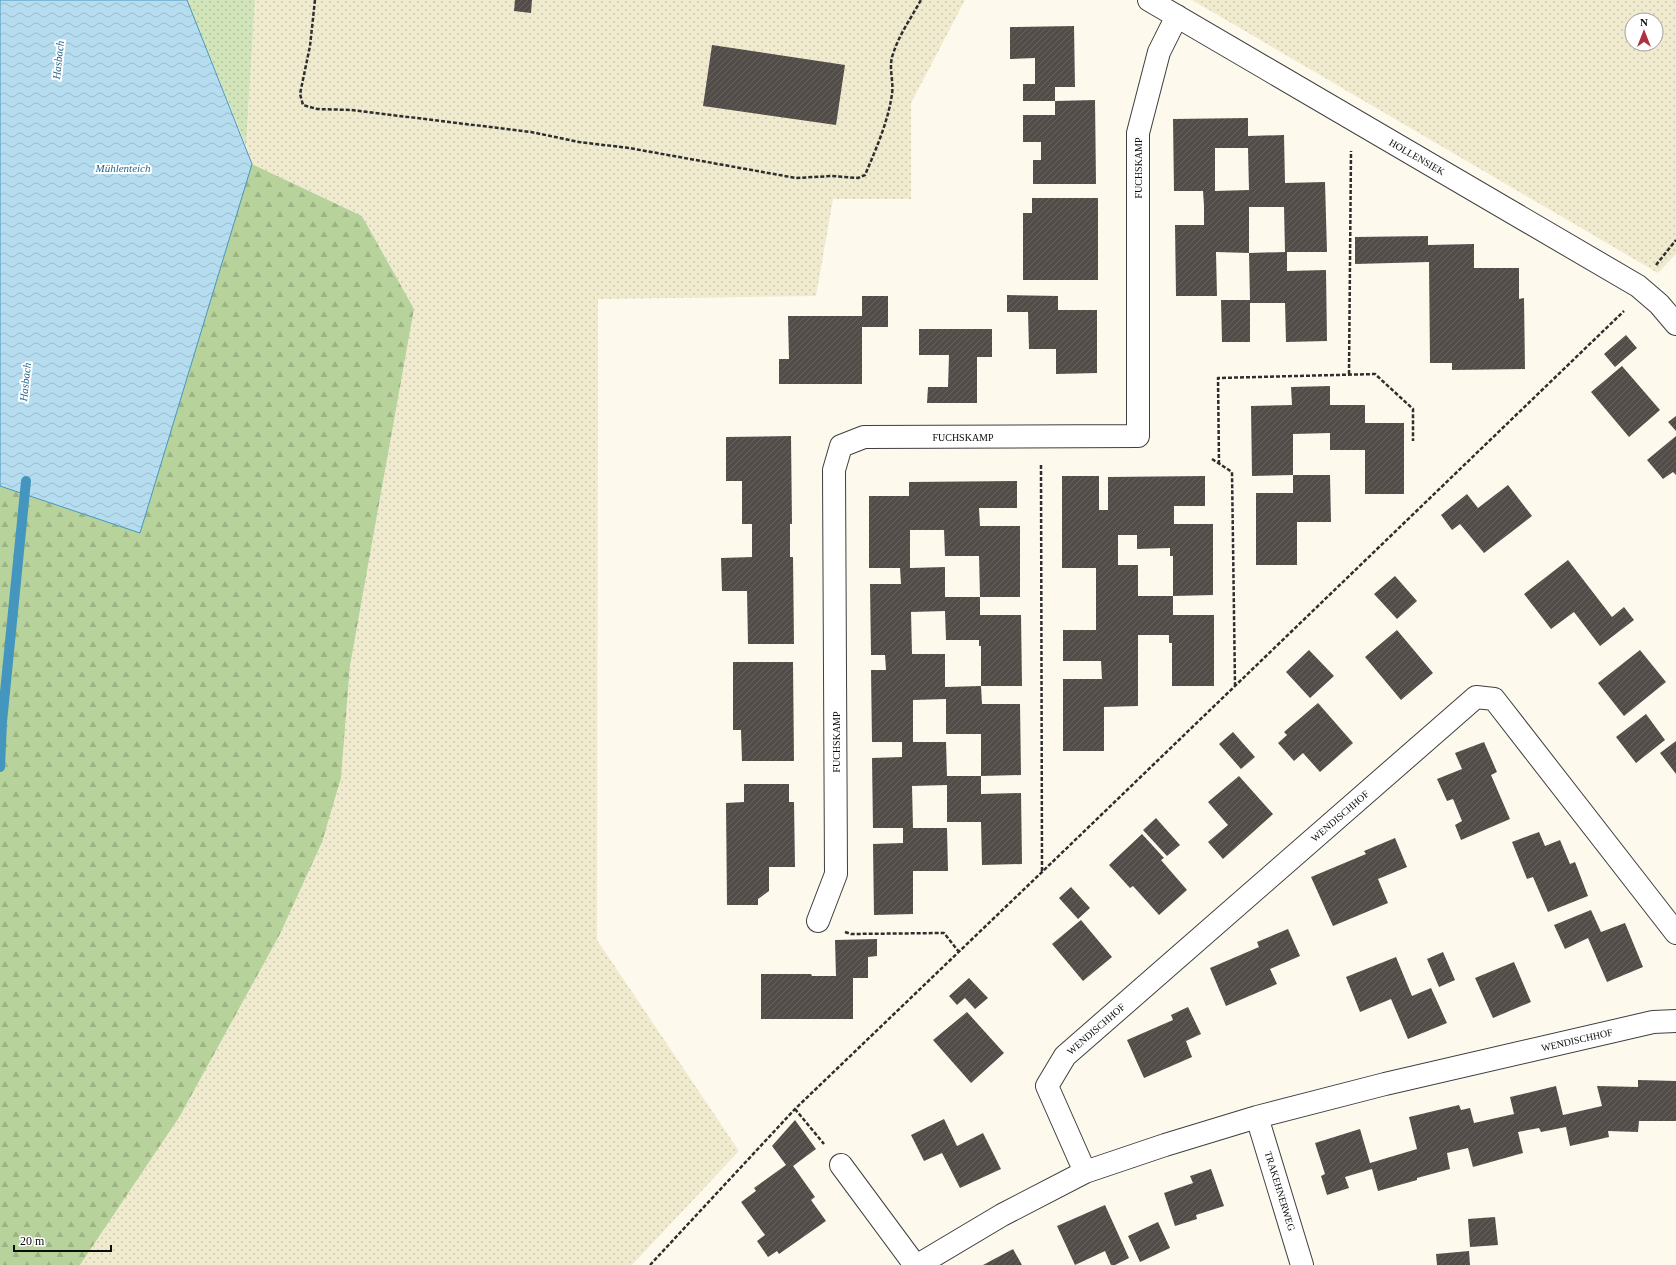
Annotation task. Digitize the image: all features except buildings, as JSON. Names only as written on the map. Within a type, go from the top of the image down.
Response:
[{"type":"street","name":"HOLLENSIEK","points":[[1149,0],[1638,286],[1659,304],[1676,324]]},
{"type":"street","name":"FUCHSKAMP","points":[[818,921],[836,874],[834,470],[841,446],[864,437],[1138,436],[1138,133],[1159,52],[1177,16]]},
{"type":"street","name":"WENDISCHHOF","points":[[1085,1172],[1047,1086],[1066,1056],[1476,697],[1494,699],[1676,932]]},
{"type":"street","name":"WENDISCHHOF","points":[[918,1265],[1002,1215],[1085,1172],[1165,1145],[1257,1117],[1385,1084],[1653,1022],[1676,1021]]},
{"type":"street","name":"TRAKEHNERWEG","points":[[1257,1117],[1302,1265]]},
{"type":"street","points":[[841,1165],[915,1265]]},
{"type":"path","points":[[315,0],[310,46],[300,94],[303,105],[317,109],[351,110],[531,132],[579,142],[629,148],[796,178],[832,176],[858,178],[865,175],[890,106],[893,90],[891,68],[892,56],[897,43],[921,0]]},
{"type":"path","points":[[1349,374],[1351,132],[1356,122]]},
{"type":"path","points":[[650,1265],[795,1109],[1631,304],[1638,286]]},
{"type":"path","points":[[1219,464],[1218,378],[1375,374],[1413,409],[1413,441]]},
{"type":"path","points":[[1041,436],[1042,872]]},
{"type":"path","points":[[1212,459],[1232,472],[1235,686]]},
{"type":"path","points":[[818,921],[851,934],[944,934],[959,952]]},
{"type":"path","points":[[795,1109],[841,1165]]},
{"type":"shaded area","points":[[255,0],[965,0],[911,103],[911,199],[833,199],[816,296],[598,299],[597,940],[739,1151],[632,1265],[80,1265],[180,1116],[279,936],[341,778],[350,666],[414,309],[362,216],[252,164],[246,146]]},
{"type":"shaded area","points":[[1192,0],[1676,0],[1676,254],[1658,273]]},
{"type":"green space","points":[[187,0],[255,0],[246,146]]},
{"type":"green space","points":[[252,164],[362,216],[414,309],[350,666],[341,778],[322,842],[279,936],[180,1116],[80,1265],[0,1265],[0,486],[140,533]]},
{"type":"water","name":"Mühlenteich","points":[[0,0],[187,0],[252,164],[140,533],[0,486]]},
{"type":"waterway","name":"Hasbach","points":[[0,767],[2,722],[26,481]]}]
